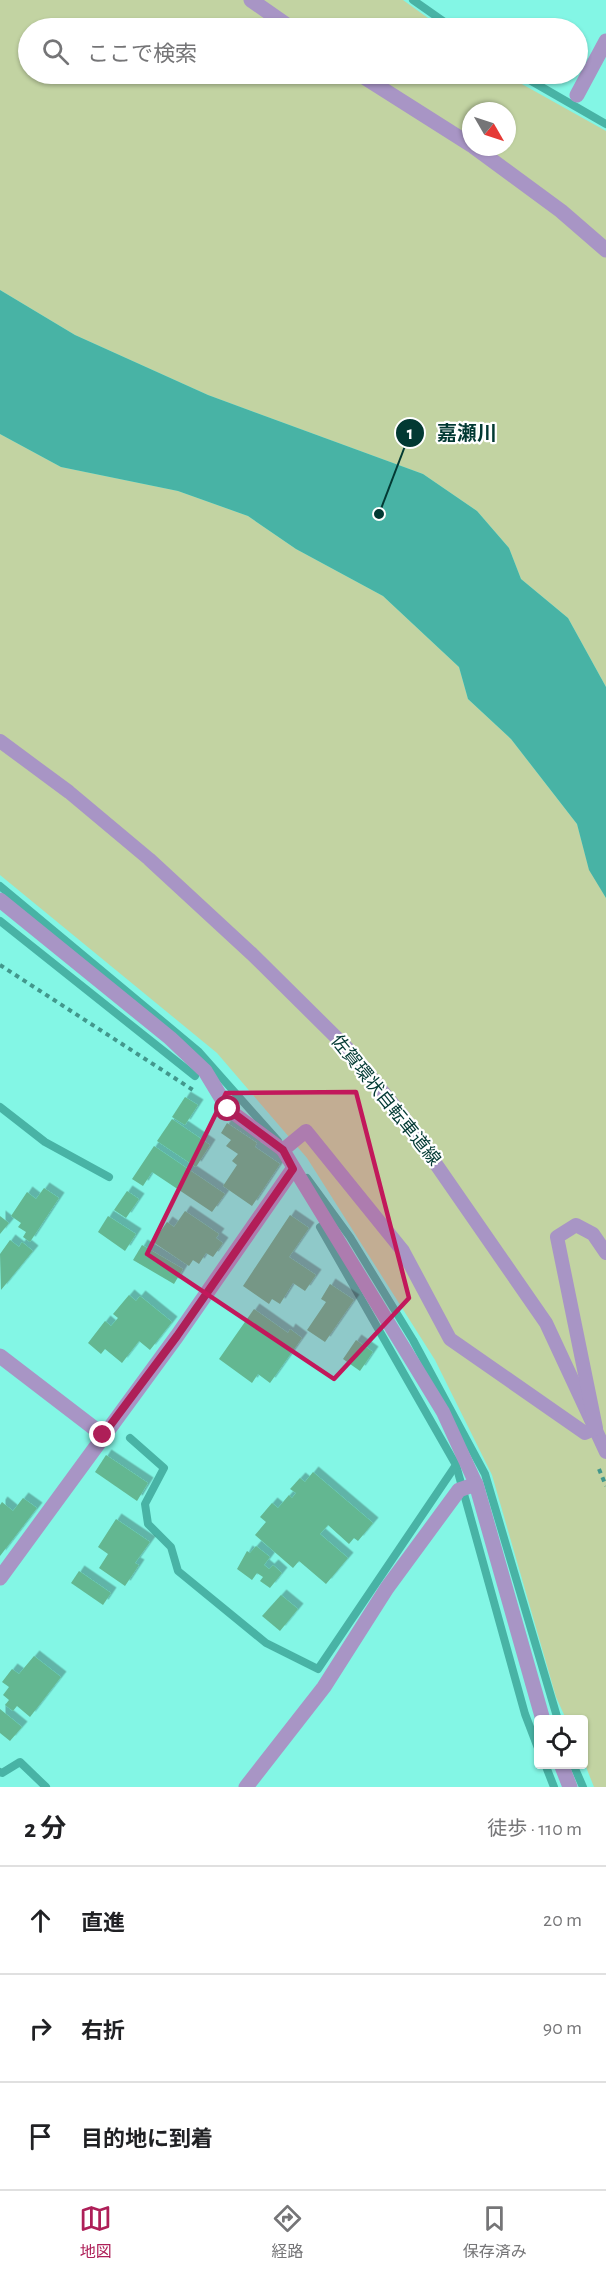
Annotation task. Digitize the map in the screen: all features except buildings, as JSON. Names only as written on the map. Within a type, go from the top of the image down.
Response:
[{"type":"street","points":[[251,0],[277,18]]},
{"type":"street","points":[[588,75],[606,41]]},
{"type":"street","points":[[376,84],[462,140]]},
{"type":"street","points":[[577,95],[583,84]]},
{"type":"street","points":[[486,156],[561,211],[606,250]]},
{"type":"street","points":[[0,900],[171,1038],[205,1071],[228,1109]]},
{"type":"street","points":[[0,1577],[177,1336],[293,1169]]},
{"type":"street","points":[[0,1356],[103,1435]]},
{"type":"street","points":[[246,1787],[324,1687],[387,1588],[459,1490],[476,1484],[542,1715]]},
{"type":"street","points":[[563,1769],[570,1787]]},
{"type":"lane","points":[[0,741],[69,792],[148,859],[252,954],[347,1048],[404,1118],[546,1323],[606,1452]]},
{"type":"lane","points":[[228,1109],[283,1150],[443,1412],[476,1484]]},
{"type":"lane","points":[[283,1150],[306,1131],[403,1251],[450,1339],[585,1433],[596,1428]]},
{"type":"lane","points":[[596,1428],[557,1237],[576,1225],[593,1234],[606,1253]]},
{"type":"path","points":[[0,965],[182,1084],[228,1109]]},
{"type":"path","points":[[597,1464],[606,1486]]},
{"type":"highlighted area","points":[[356,1092],[409,1298],[334,1379],[147,1254],[226,1093]]},
{"type":"green space","points":[[0,0],[403,0],[428,18],[18,18],[18,84],[522,84],[606,131],[606,687],[568,618],[521,579],[509,548],[477,511],[423,474],[208,395],[75,335],[0,290]]},
{"type":"green space","points":[[0,434],[61,467],[178,491],[248,516],[296,549],[383,596],[459,667],[468,699],[511,739],[577,824],[589,869],[606,898],[606,1787],[594,1787],[587,1769],[588,1715],[564,1715],[556,1697],[492,1475],[435,1360],[307,1158],[217,1053],[0,875]]},
{"type":"water","points":[[0,290],[75,335],[208,395],[423,474],[477,511],[509,548],[521,579],[568,618],[606,687],[606,898],[589,870],[577,824],[511,739],[468,699],[459,667],[383,596],[296,549],[248,516],[178,491],[61,467],[0,434]]},
{"type":"waterway","points":[[413,0],[439,18]]},
{"type":"waterway","points":[[536,84],[606,124]]},
{"type":"waterway","points":[[0,886],[198,1051],[278,1141]]},
{"type":"waterway","points":[[0,921],[195,1076]]},
{"type":"waterway","points":[[0,1107],[45,1142],[109,1177]]},
{"type":"waterway","points":[[307,1178],[350,1237],[413,1340],[485,1474],[557,1715]]},
{"type":"waterway","points":[[320,1227],[456,1465],[525,1714],[534,1738]]},
{"type":"waterway","points":[[130,1438],[164,1468],[145,1504],[148,1524],[171,1547],[178,1571],[266,1643],[318,1669],[456,1465]]},
{"type":"waterway","points":[[0,1772],[20,1762],[46,1787]]},
{"type":"waterway","points":[[547,1769],[554,1787]]},
{"type":"waterway","points":[[575,1769],[583,1787]]},
{"type":"place","name":"嘉瀬川","points":[[379,514]]},
{"type":"route","points":[[103,1435],[177,1336],[293,1169],[283,1150],[228,1109]]}]
